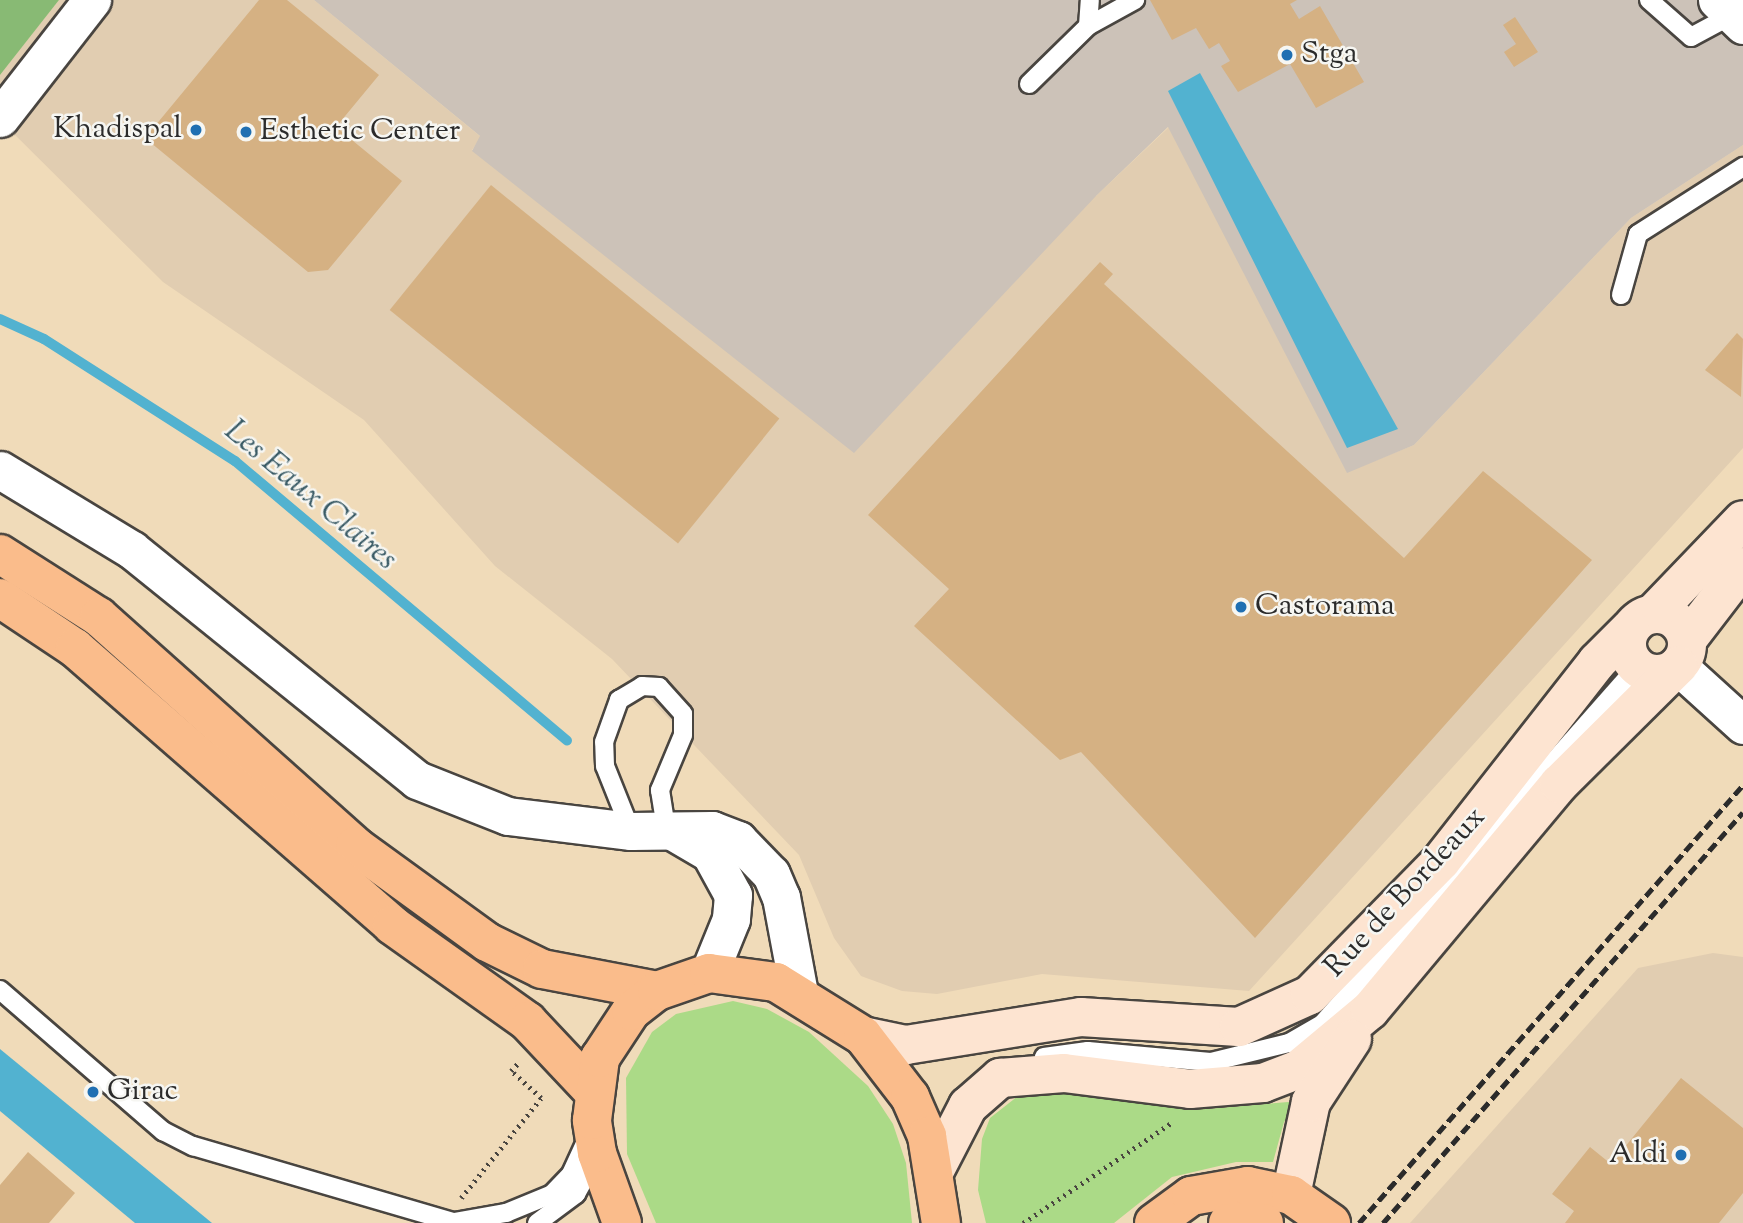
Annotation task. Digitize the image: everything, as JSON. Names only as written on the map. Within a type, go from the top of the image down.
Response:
[{"type":"main road","name":"Rue de Bordeaux","points":[[863,1036],[906,1045],[988,1028],[1081,1017],[1239,1027],[1310,995],[1441,861],[1597,662],[1642,622],[1743,520]]},
{"type":"main road","points":[[0,554],[99,617],[355,846],[488,942],[542,969],[657,991]]},
{"type":"main road","name":"Rue de Bordeaux","points":[[1291,1195],[1311,1102],[1370,1010],[1559,784],[1682,653],[1743,567]]},
{"type":"main road","points":[[0,598],[75,648],[393,925],[542,1035],[593,1121],[622,1223]]},
{"type":"main road","points":[[1642,622],[1679,623],[1682,653],[1662,674],[1637,667],[1627,649],[1642,622]]},
{"type":"main road","points":[[593,1121],[612,1034],[657,991],[709,973],[746,974],[799,993],[863,1036],[910,1097],[936,1168],[941,1223]]},
{"type":"main road","name":"Rue de Bordeaux","points":[[1000,1078],[1064,1073],[1190,1089],[1263,1083],[1299,1069],[1370,1010]]},
{"type":"main road","points":[[936,1168],[968,1106],[1000,1078]]},
{"type":"main road","points":[[1154,1223],[1191,1196],[1218,1188],[1291,1195],[1331,1223]]},
{"type":"main road","points":[[1228,1223],[1264,1223]]},
{"type":"street","points":[[0,118],[92,0]]},
{"type":"street","points":[[0,470],[132,550],[417,780],[508,816],[649,830],[712,830],[756,853],[781,897],[799,993]]},
{"type":"street","points":[[1682,653],[1743,724]]},
{"type":"street","points":[[649,830],[710,853],[733,895],[731,919],[709,973]]},
{"type":"lane","points":[[1088,26],[1090,0]]},
{"type":"lane","points":[[1029,84],[1088,26],[1135,0]]},
{"type":"lane","points":[[1649,0],[1691,37],[1731,13]]},
{"type":"lane","points":[[1621,295],[1638,234],[1743,167]]},
{"type":"lane","points":[[1000,1078],[1038,1058],[1088,1051],[1211,1062],[1289,1043],[1323,1023],[1637,667]]},
{"type":"lane","points":[[642,686],[659,687],[682,714],[683,735],[660,790],[649,830],[605,766],[604,742],[619,700],[642,686]]},
{"type":"lane","points":[[0,990],[163,1131],[455,1222],[506,1213],[552,1194],[571,1174],[593,1121]]},
{"type":"lane","points":[[988,1028],[1044,1035],[1088,1051]]},
{"type":"lane","points":[[537,1223],[576,1194],[593,1121]]},
{"type":"path","points":[[455,1222],[463,1192],[541,1098],[511,1071],[542,1035]]},
{"type":"shaded area","points":[[59,0],[314,0],[481,137],[472,150],[1096,196],[1169,127],[1347,472],[1414,445],[1631,218],[1743,145],[1743,448],[1249,991],[1042,974],[937,994],[902,991],[861,976],[834,938],[799,855],[612,659],[495,566],[364,420],[163,282],[0,120],[0,75]]},
{"type":"shaded area","points":[[314,0],[1734,0],[1743,9],[1743,145],[1631,218],[1414,445],[1347,473],[1168,127],[1096,196],[854,453],[472,151],[480,136]]},
{"type":"shaded area","points":[[1713,953],[1743,957],[1743,1223],[1410,1223],[1638,968]]},
{"type":"green space","points":[[0,0],[59,0],[0,75]]},
{"type":"green space","points":[[733,1001],[767,1009],[809,1032],[868,1086],[893,1124],[906,1163],[912,1223],[656,1223],[627,1154],[626,1078],[652,1032],[676,1014]]},
{"type":"green space","points":[[1027,1089],[1168,1090],[1206,1109],[1300,1101],[1284,1122],[1273,1162],[1236,1162],[1172,1177],[1114,1223],[986,1223],[978,1190],[982,1139],[990,1118]]},
{"type":"water","points":[[1200,73],[1398,429],[1347,448],[1168,91]]},
{"type":"water","points":[[0,1049],[212,1223],[135,1223],[0,1111]]},
{"type":"building","name":"Esthetic Center","points":[[259,0],[287,0],[379,75],[336,127],[402,181],[328,270],[308,272],[145,138]]},
{"type":"building","name":"Stga","points":[[1150,0],[1297,0],[1290,4],[1299,19],[1320,6],[1364,82],[1316,108],[1290,64],[1238,92],[1221,66],[1230,61],[1219,43],[1209,49],[1196,28],[1172,40]]},
{"type":"building","points":[[1515,17],[1538,52],[1514,67],[1504,52],[1516,44],[1503,25]]},
{"type":"building","points":[[491,185],[779,418],[678,544],[390,310]]},
{"type":"building","name":"Castorama","points":[[1100,262],[1113,274],[1104,284],[1404,558],[1483,471],[1592,560],[1255,938],[1081,752],[1060,760],[914,626],[949,589],[868,515]]},
{"type":"building","points":[[1737,333],[1743,339],[1741,397],[1705,370]]},
{"type":"building","name":"Aldi","points":[[1681,1078],[1743,1128],[1743,1193],[1719,1223],[1565,1223],[1574,1211],[1552,1194],[1590,1147],[1611,1164]]},
{"type":"building","points":[[28,1152],[75,1193],[49,1223],[0,1223],[0,1185]]},
{"type":"waterway","name":"Les Eaux Claires","points":[[0,319],[44,339],[235,461],[567,741]]},
{"type":"railway","points":[[1359,1223],[1743,785]]},
{"type":"railway","points":[[1383,1223],[1743,812]]},
{"type":"place","name":"Stga","points":[[1287,55]]},
{"type":"place","name":"Khadispal","points":[[196,130]]},
{"type":"place","name":"Esthetic Center","points":[[246,132]]},
{"type":"place","name":"Castorama","points":[[1241,607]]},
{"type":"place","name":"Girac","points":[[93,1092]]},
{"type":"place","name":"Aldi","points":[[1681,1155]]}]
